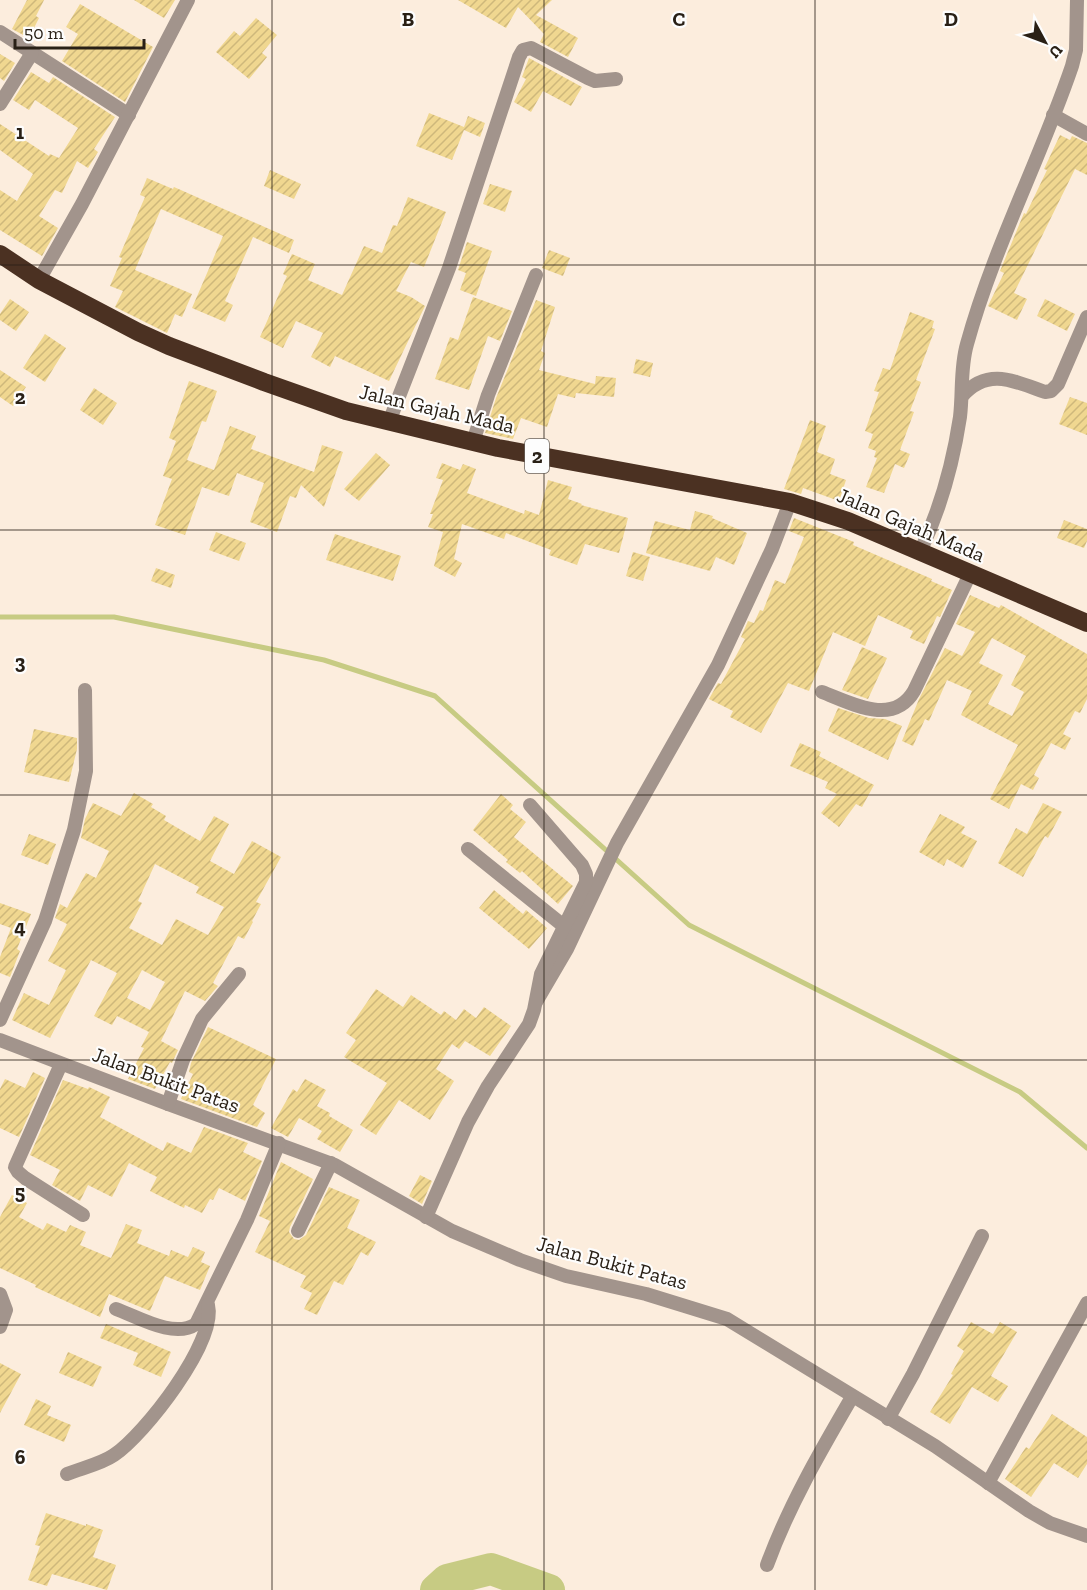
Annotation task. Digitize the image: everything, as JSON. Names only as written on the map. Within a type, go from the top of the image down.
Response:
[{"type":"highway","name":"Jalan Gajah Mada","points":[[0,254],[39,280],[113,320],[169,346],[346,411],[581,465],[790,502],[848,521],[1087,623]]},
{"type":"street","points":[[39,280],[129,115],[188,0]]},
{"type":"street","points":[[920,552],[930,532],[957,434],[962,396],[962,366],[974,321],[1069,74],[1076,50],[1077,0]]},
{"type":"street","points":[[0,32],[129,115]]},
{"type":"street","points":[[389,422],[450,268],[523,50],[531,48],[595,81],[616,79]]},
{"type":"street","points":[[0,104],[32,53]]},
{"type":"street","points":[[1053,115],[1087,134]]},
{"type":"street","points":[[473,442],[488,395],[536,275]]},
{"type":"street","points":[[962,396],[970,387],[991,378],[1010,380],[1045,392],[1051,391],[1058,384],[1087,317]]},
{"type":"street","points":[[426,1217],[468,1122],[488,1086],[525,1031],[536,1002],[567,949],[608,860],[718,665],[772,549],[790,502]]},
{"type":"street","points":[[822,692],[872,710],[899,706],[907,702],[970,574]]},
{"type":"street","points":[[0,1020],[30,959],[45,921],[74,830],[86,771],[85,690]]},
{"type":"street","points":[[530,805],[566,845],[586,873],[586,882],[541,974],[536,1002]]},
{"type":"street","points":[[468,849],[565,927]]},
{"type":"street","points":[[168,1104],[183,1059],[202,1019],[239,974]]},
{"type":"street","name":"Jalan Bukit Patas","points":[[0,1040],[331,1163],[426,1217],[480,1244],[566,1276],[646,1294],[727,1319],[950,1456],[1029,1511],[1050,1523],[1087,1536]]},
{"type":"street","points":[[61,1064],[15,1167],[25,1178],[83,1215]]},
{"type":"street","points":[[116,1309],[160,1325],[185,1329],[199,1321],[247,1220],[279,1143]]},
{"type":"street","points":[[298,1231],[331,1163]]},
{"type":"street","points":[[888,1419],[982,1236]]},
{"type":"street","points":[[0,1294],[6,1310],[0,1327]]},
{"type":"street","points":[[67,1473],[112,1456],[163,1403],[191,1364],[204,1338],[211,1314],[208,1303]]},
{"type":"street","points":[[988,1483],[1087,1303]]},
{"type":"street","points":[[767,1565],[782,1525],[800,1488],[852,1396]]},
{"type":"building","points":[[27,0],[44,0],[36,16],[39,18],[29,38],[12,29]]},
{"type":"building","points":[[134,0],[175,0],[164,18]]},
{"type":"building","points":[[458,0],[552,0],[536,15],[578,38],[568,57],[540,42],[544,34],[518,7],[506,28]]},
{"type":"building","points":[[80,4],[153,47],[125,102],[62,61],[78,34],[66,27]]},
{"type":"building","points":[[256,18],[277,35],[262,53],[267,57],[249,79],[216,52],[234,31],[240,36]]},
{"type":"building","points":[[0,54],[15,63],[4,81],[0,78]]},
{"type":"building","points":[[529,58],[582,87],[571,106],[543,91],[531,112],[514,102],[526,79],[522,77]]},
{"type":"building","points":[[31,72],[49,83],[53,77],[115,117],[94,149],[98,152],[88,168],[77,161],[62,193],[55,190],[39,216],[58,228],[42,256],[0,230],[0,190],[17,201],[33,174],[0,150],[0,124],[49,156],[50,154],[59,158],[78,128],[35,100],[29,110],[13,100]]},
{"type":"building","points":[[429,113],[464,127],[468,116],[485,123],[480,137],[464,130],[452,160],[416,146]]},
{"type":"building","points":[[1060,135],[1070,140],[1072,136],[1087,143],[1087,175],[1075,169],[1014,293],[1027,299],[1017,320],[988,306],[1004,273],[1000,271],[1024,213],[1026,214],[1047,170],[1044,169]]},
{"type":"building","points":[[270,170],[301,184],[294,199],[264,186]]},
{"type":"building","points":[[147,178],[173,189],[174,187],[294,240],[289,253],[253,237],[225,301],[233,305],[225,322],[192,308],[223,236],[161,209],[135,270],[192,294],[182,317],[175,314],[167,333],[115,307],[123,291],[110,286],[122,258],[119,257],[145,197],[140,195]]},
{"type":"building","points":[[490,184],[512,191],[505,212],[483,204]]},
{"type":"building","points":[[408,197],[446,212],[424,267],[411,262],[396,291],[425,306],[389,381],[335,356],[330,367],[311,357],[323,333],[296,321],[283,348],[260,337],[287,276],[283,274],[292,254],[315,264],[308,280],[342,295],[364,246],[382,253],[393,225],[397,226]]},
{"type":"building","points":[[467,242],[492,251],[476,296],[460,290],[466,273],[458,270]]},
{"type":"building","points":[[549,250],[570,258],[563,276],[542,268]]},
{"type":"building","points":[[473,297],[512,311],[500,341],[488,336],[469,390],[435,379],[450,337],[458,340]]},
{"type":"building","points":[[10,299],[29,312],[16,331],[0,320],[0,314]]},
{"type":"building","points":[[1045,299],[1075,314],[1067,331],[1037,316]]},
{"type":"building","points":[[536,300],[555,307],[541,351],[545,353],[539,370],[595,384],[596,376],[616,378],[614,397],[576,393],[575,398],[558,394],[547,427],[521,418],[513,439],[485,433],[496,398]]},
{"type":"building","points":[[910,312],[934,321],[932,328],[935,329],[916,380],[921,382],[910,411],[914,412],[900,450],[910,454],[904,468],[895,464],[884,493],[866,487],[877,458],[874,457],[876,451],[868,448],[873,434],[865,431],[879,392],[874,391],[883,368],[890,370]]},
{"type":"building","points":[[45,334],[66,348],[45,382],[23,368]]},
{"type":"building","points":[[636,359],[653,363],[650,377],[633,373]]},
{"type":"building","points":[[0,370],[26,387],[13,406],[0,397]]},
{"type":"building","points":[[189,381],[217,391],[206,422],[202,421],[187,460],[214,470],[230,426],[256,436],[251,449],[314,472],[322,445],[343,452],[324,507],[301,485],[296,498],[290,496],[277,532],[250,522],[264,483],[237,473],[229,496],[202,487],[185,535],[155,525],[172,479],[163,476],[176,441],[169,438]]},
{"type":"building","points":[[94,388],[117,403],[103,425],[80,410]]},
{"type":"building","points":[[1070,397],[1087,403],[1087,435],[1059,424]]},
{"type":"building","points":[[810,420],[826,426],[817,452],[835,459],[830,474],[846,480],[839,501],[803,488],[801,494],[784,489]]},
{"type":"building","points":[[376,453],[390,465],[359,501],[344,489]]},
{"type":"building","points":[[442,463],[460,470],[463,464],[476,469],[467,493],[524,514],[525,510],[539,515],[548,480],[572,487],[568,499],[628,518],[619,553],[585,544],[577,565],[549,555],[551,550],[506,533],[504,539],[462,524],[454,559],[462,563],[455,577],[434,566],[443,532],[428,527],[433,514],[430,514],[443,480],[436,478]]},
{"type":"building","points":[[695,511],[713,516],[712,518],[747,533],[734,565],[716,557],[710,571],[646,553],[655,521],[690,530]]},
{"type":"building","points":[[794,518],[854,542],[853,545],[952,590],[924,644],[910,638],[913,631],[878,615],[865,646],[833,632],[809,691],[788,683],[761,733],[730,717],[733,711],[709,699],[718,683],[721,684],[745,639],[741,637],[748,621],[754,623],[760,610],[763,611],[775,580],[785,584],[786,582],[804,537],[789,531]]},
{"type":"building","points":[[1064,520],[1087,529],[1087,541],[1084,548],[1057,538]]},
{"type":"building","points":[[216,532],[246,543],[239,561],[209,550]]},
{"type":"building","points":[[335,534],[401,556],[393,581],[326,560]]},
{"type":"building","points":[[633,552],[650,557],[643,581],[626,576]]},
{"type":"building","points":[[156,568],[175,575],[171,588],[151,581]]},
{"type":"building","points":[[970,595],[999,608],[1001,605],[1087,654],[1087,699],[1080,713],[1075,711],[1063,734],[1071,738],[1065,750],[1051,743],[1034,775],[1039,778],[1033,790],[1021,784],[1009,809],[990,799],[1018,745],[961,715],[972,691],[947,680],[929,721],[925,719],[913,746],[902,741],[919,699],[945,648],[962,656],[975,632],[956,624]],"holes":[[[992,638],[1026,656],[1011,685],[1024,692],[1012,716],[988,704],[1003,675],[979,663]]]},
{"type":"building","points":[[862,647],[887,658],[868,699],[842,690]]},
{"type":"building","points":[[838,708],[869,718],[885,719],[902,726],[888,760],[828,731]]},
{"type":"building","points":[[34,729],[77,738],[77,749],[69,782],[24,772]]},
{"type":"building","points":[[800,743],[821,752],[819,756],[874,785],[862,807],[856,804],[839,827],[821,813],[837,794],[825,788],[828,782],[790,766]]},
{"type":"building","points":[[134,793],[153,804],[151,807],[166,816],[164,820],[200,841],[214,816],[229,824],[210,861],[234,874],[252,841],[281,857],[256,902],[261,904],[244,939],[238,936],[213,983],[218,986],[205,1001],[185,991],[161,1041],[178,1050],[155,1089],[128,1079],[144,1048],[141,1047],[149,1032],[117,1016],[112,1025],[94,1016],[117,973],[91,960],[50,1038],[12,1020],[24,993],[49,1005],[66,970],[48,961],[67,924],[55,918],[60,904],[67,908],[86,873],[96,878],[109,851],[81,838],[85,819],[93,803],[121,816]],"holes":[[[155,864],[199,887],[196,893],[224,907],[208,935],[176,919],[162,945],[129,928],[142,903],[138,901]],[[142,970],[165,982],[150,1010],[127,998]]]},
{"type":"building","points":[[501,794],[513,805],[510,809],[526,822],[514,837],[573,886],[558,904],[522,871],[520,873],[506,862],[508,860],[473,830]]},
{"type":"building","points":[[1043,803],[1062,812],[1048,838],[1045,836],[1023,877],[998,863],[1016,828],[1027,834]]},
{"type":"building","points":[[940,814],[965,827],[961,833],[977,841],[963,868],[947,859],[944,866],[919,852]]},
{"type":"building","points":[[29,834],[56,844],[48,865],[21,855]]},
{"type":"building","points":[[494,890],[523,914],[526,910],[547,928],[529,949],[479,908]]},
{"type":"building","points":[[0,903],[31,914],[17,949],[20,951],[10,977],[0,973],[0,957],[11,928],[0,924]]},
{"type":"building","points":[[376,989],[403,1007],[411,995],[441,1015],[444,1011],[456,1020],[464,1009],[476,1018],[484,1007],[511,1026],[490,1056],[465,1041],[459,1049],[452,1044],[436,1069],[454,1081],[430,1120],[399,1100],[376,1135],[360,1125],[387,1083],[344,1057],[356,1040],[346,1033]]},
{"type":"building","points":[[208,1027],[276,1059],[253,1105],[265,1113],[257,1127],[181,1099],[193,1074],[189,1072],[191,1063]]},
{"type":"building","points":[[33,1072],[45,1078],[19,1137],[0,1128],[0,1089],[5,1079],[25,1088]]},
{"type":"building","points":[[305,1079],[326,1090],[317,1106],[353,1130],[340,1152],[317,1139],[322,1131],[299,1118],[288,1137],[271,1128],[293,1089],[297,1092]]},
{"type":"building","points":[[63,1080],[88,1089],[89,1087],[110,1097],[100,1117],[163,1151],[167,1142],[191,1153],[204,1127],[248,1143],[243,1152],[262,1161],[245,1201],[219,1188],[202,1213],[185,1205],[184,1208],[150,1191],[157,1177],[129,1163],[112,1197],[88,1185],[80,1201],[52,1185],[60,1170],[30,1155]]},
{"type":"building","points":[[281,1162],[313,1179],[290,1227],[289,1232],[294,1239],[299,1240],[306,1235],[329,1187],[360,1200],[347,1228],[376,1242],[368,1256],[361,1252],[343,1285],[334,1281],[317,1315],[304,1309],[312,1293],[300,1287],[306,1276],[255,1252],[270,1221],[259,1216]]},
{"type":"building","points":[[420,1175],[432,1181],[422,1204],[409,1196]]},
{"type":"building","points":[[12,1195],[27,1203],[19,1217],[43,1230],[47,1223],[66,1232],[70,1225],[86,1232],[80,1245],[111,1258],[126,1224],[142,1230],[137,1243],[169,1256],[171,1250],[188,1257],[193,1247],[205,1252],[201,1262],[210,1266],[200,1290],[165,1276],[150,1311],[109,1294],[100,1317],[35,1287],[36,1285],[0,1268],[0,1217]]},
{"type":"building","points":[[971,1322],[993,1334],[1000,1322],[1017,1332],[991,1376],[1008,1386],[998,1402],[972,1387],[950,1424],[930,1412],[953,1375],[951,1374],[964,1351],[957,1346]]},
{"type":"building","points":[[106,1324],[171,1352],[161,1377],[133,1365],[138,1353],[100,1338]]},
{"type":"building","points":[[68,1352],[102,1367],[93,1387],[59,1373]]},
{"type":"building","points":[[0,1363],[21,1374],[0,1413]]},
{"type":"building","points":[[36,1399],[51,1406],[47,1415],[71,1425],[64,1442],[24,1425]]},
{"type":"building","points":[[1052,1414],[1087,1437],[1087,1464],[1078,1478],[1054,1463],[1031,1497],[1005,1479],[1026,1447],[1029,1449]]},
{"type":"building","points":[[46,1513],[103,1530],[93,1557],[116,1565],[107,1590],[52,1574],[47,1586],[28,1580],[40,1546],[35,1545]]},
{"type":"waterway","points":[[0,617],[114,617],[324,660],[435,696],[689,925],[1020,1092],[1087,1148]]},
{"type":"waterway","points":[[436,1590],[447,1580],[491,1569],[549,1590]]}]
